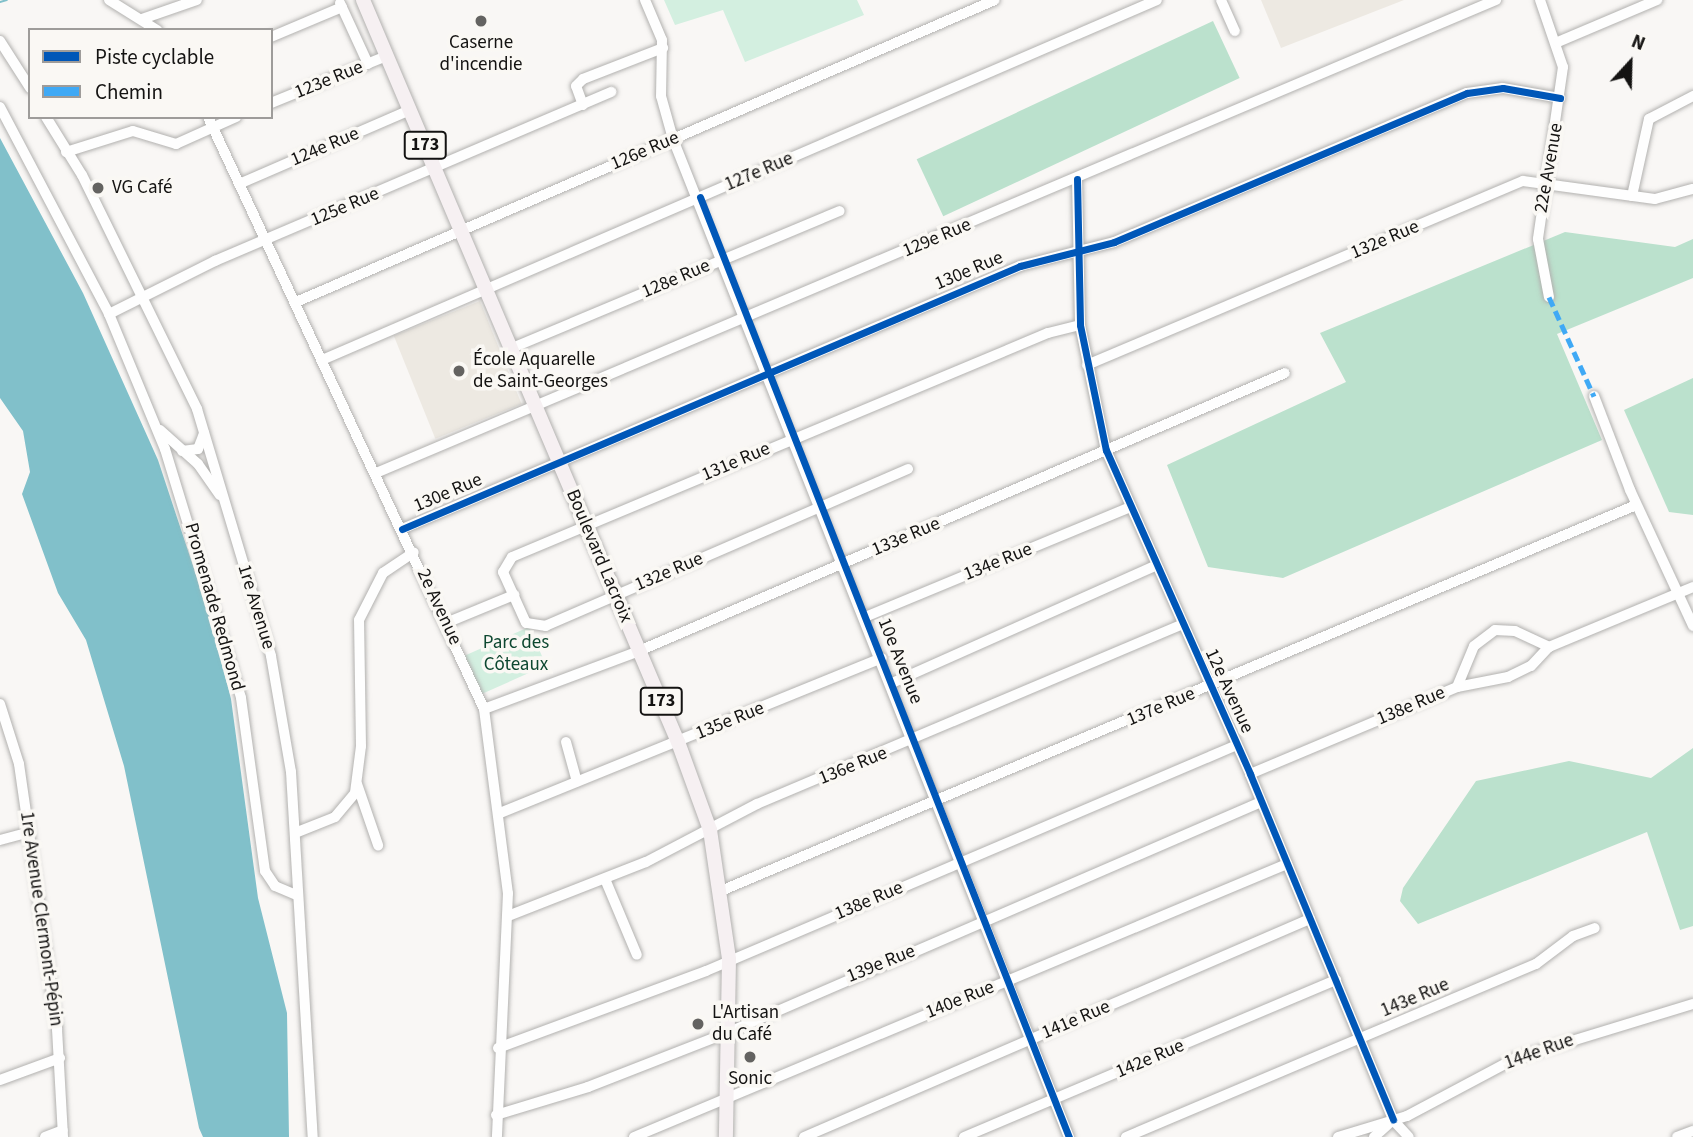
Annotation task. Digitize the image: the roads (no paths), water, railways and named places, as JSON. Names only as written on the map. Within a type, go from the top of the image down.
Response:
[{"type":"main road","name":"Boulevard Lacroix","points":[[363,0],[678,742],[710,830],[723,890],[729,959],[726,1137]]},
{"type":"street","points":[[109,0],[154,28]]},
{"type":"street","points":[[142,19],[197,0]]},
{"type":"street","name":"10e Avenue","points":[[645,0],[663,48],[661,96],[673,139],[700,197],[1069,1137]]},
{"type":"street","name":"126e Rue","points":[[296,302],[995,0]]},
{"type":"street","name":"127e Rue","points":[[322,360],[1157,0]]},
{"type":"street","points":[[1221,0],[1235,31]]},
{"type":"street","name":"129e Rue","points":[[376,474],[1077,180],[1496,0]]},
{"type":"street","name":"22e Avenue","points":[[1540,0],[1558,42],[1560,98],[1538,248],[1549,297]]},
{"type":"street","points":[[1558,42],[1657,0]]},
{"type":"street","points":[[273,36],[340,3],[368,64]]},
{"type":"street","points":[[0,41],[28,85]]},
{"type":"street","points":[[583,105],[576,86],[583,79],[663,48]]},
{"type":"street","name":"123e Rue","points":[[273,102],[387,57]]},
{"type":"street","name":"130e Rue","points":[[402,529],[1020,266],[1127,237],[1468,93],[1503,88],[1560,98]]},
{"type":"street","name":"125e Rue","points":[[109,314],[267,241],[612,92]]},
{"type":"street","points":[[1632,196],[1649,119],[1693,96]]},
{"type":"street","name":"Promenade Redmond","points":[[0,107],[109,314],[157,428],[241,698],[264,871],[275,886],[298,895]]},
{"type":"street","name":"124e Rue","points":[[239,184],[410,110]]},
{"type":"street","name":"1re Avenue","points":[[47,119],[141,298],[204,433],[271,656],[291,772],[313,1137]]},
{"type":"street","points":[[66,152],[140,131],[176,144],[211,122]]},
{"type":"street","name":"2e Avenue","points":[[211,122],[414,552],[484,709],[500,813],[508,916],[498,1048],[497,1137]]},
{"type":"street","name":"12e Avenue","points":[[1077,180],[1080,325],[1106,450],[1181,625],[1250,774],[1393,1121],[1409,1137]]},
{"type":"street","name":"132e Rue","points":[[1087,365],[1516,183],[1546,182],[1632,196],[1668,198],[1693,189]]},
{"type":"street","name":"128e Rue","points":[[512,348],[840,211]]},
{"type":"street","name":"131e Rue","points":[[514,595],[503,572],[508,560],[1048,333],[1080,325]]},
{"type":"street","name":"133e Rue","points":[[484,709],[639,651],[1285,373]]},
{"type":"street","points":[[1594,396],[1636,505],[1693,626]]},
{"type":"street","name":"Promenade Redmond","points":[[157,428],[208,476],[228,509]]},
{"type":"street","points":[[182,451],[198,449],[204,433]]},
{"type":"street","name":"132e Rue","points":[[514,595],[526,623],[534,628],[822,508],[908,468]]},
{"type":"street","name":"137e Rue","points":[[723,890],[937,803],[1636,505]]},
{"type":"street","name":"134e Rue","points":[[865,617],[1130,508]]},
{"type":"street","points":[[378,845],[357,784],[359,620],[383,573],[414,552]]},
{"type":"street","points":[[892,683],[1155,566]]},
{"type":"street","name":"138e Rue","points":[[1250,774],[1457,687],[1507,677],[1531,666],[1549,647],[1693,587]]},
{"type":"street","points":[[446,623],[514,595]]},
{"type":"street","name":"136e Rue","points":[[508,916],[605,879],[710,830],[757,804],[915,741],[1181,625]]},
{"type":"street","name":"138e Rue","points":[[1457,687],[1474,646],[1495,630],[1515,631],[1549,647]]},
{"type":"street","name":"135e Rue","points":[[500,813],[882,658]]},
{"type":"street","name":"1re Avenue Clermont-Pépin","points":[[0,704],[16,751],[29,832],[60,1058],[63,1134]]},
{"type":"street","points":[[566,742],[577,782]]},
{"type":"street","name":"138e Rue","points":[[498,1048],[729,959],[1237,745]]},
{"type":"street","points":[[295,833],[335,817],[357,784]]},
{"type":"street","name":"139e Rue","points":[[496,1115],[588,1087],[729,1032],[1261,802]]},
{"type":"street","points":[[0,840],[29,832]]},
{"type":"street","name":"140e Rue","points":[[634,1137],[727,1101],[1287,864]]},
{"type":"street","points":[[605,879],[637,955]]},
{"type":"street","name":"141e Rue","points":[[804,1137],[1310,919]]},
{"type":"street","name":"143e Rue","points":[[1126,1137],[1536,964],[1573,936],[1595,928]]},
{"type":"street","name":"142e Rue","points":[[964,1137],[1336,980]]},
{"type":"street","name":"144e Rue","points":[[1338,1137],[1393,1121],[1516,1058],[1693,1004]]},
{"type":"street","points":[[0,1080],[60,1058]]},
{"type":"street","name":"144e Rue","points":[[1374,1137],[1393,1121]]},
{"type":"street","points":[[1677,1137],[1693,1131]]},
{"type":"street","points":[[45,1137],[63,1134]]},
{"type":"water","points":[[0,138],[83,293],[158,460],[209,614],[231,699],[258,898],[287,1013],[289,1137],[203,1137],[199,1128],[124,766],[86,640],[58,593],[22,494],[30,472],[23,431],[0,398]]},
{"type":"waterway","points":[[0,2],[7,0]]},
{"type":"place","name":"Caserne d'incendie","points":[[481,21]]},
{"type":"place","name":"VG Café","points":[[98,188]]},
{"type":"place","name":"École Aquarelle de Saint-Georges","points":[[459,371]]},
{"type":"place","name":"L'Artisan du Café","points":[[698,1024]]},
{"type":"place","name":"Sonic","points":[[750,1057]]},
{"type":"park label","name":"Parc des Côteaux","points":[[516,654]]}]
